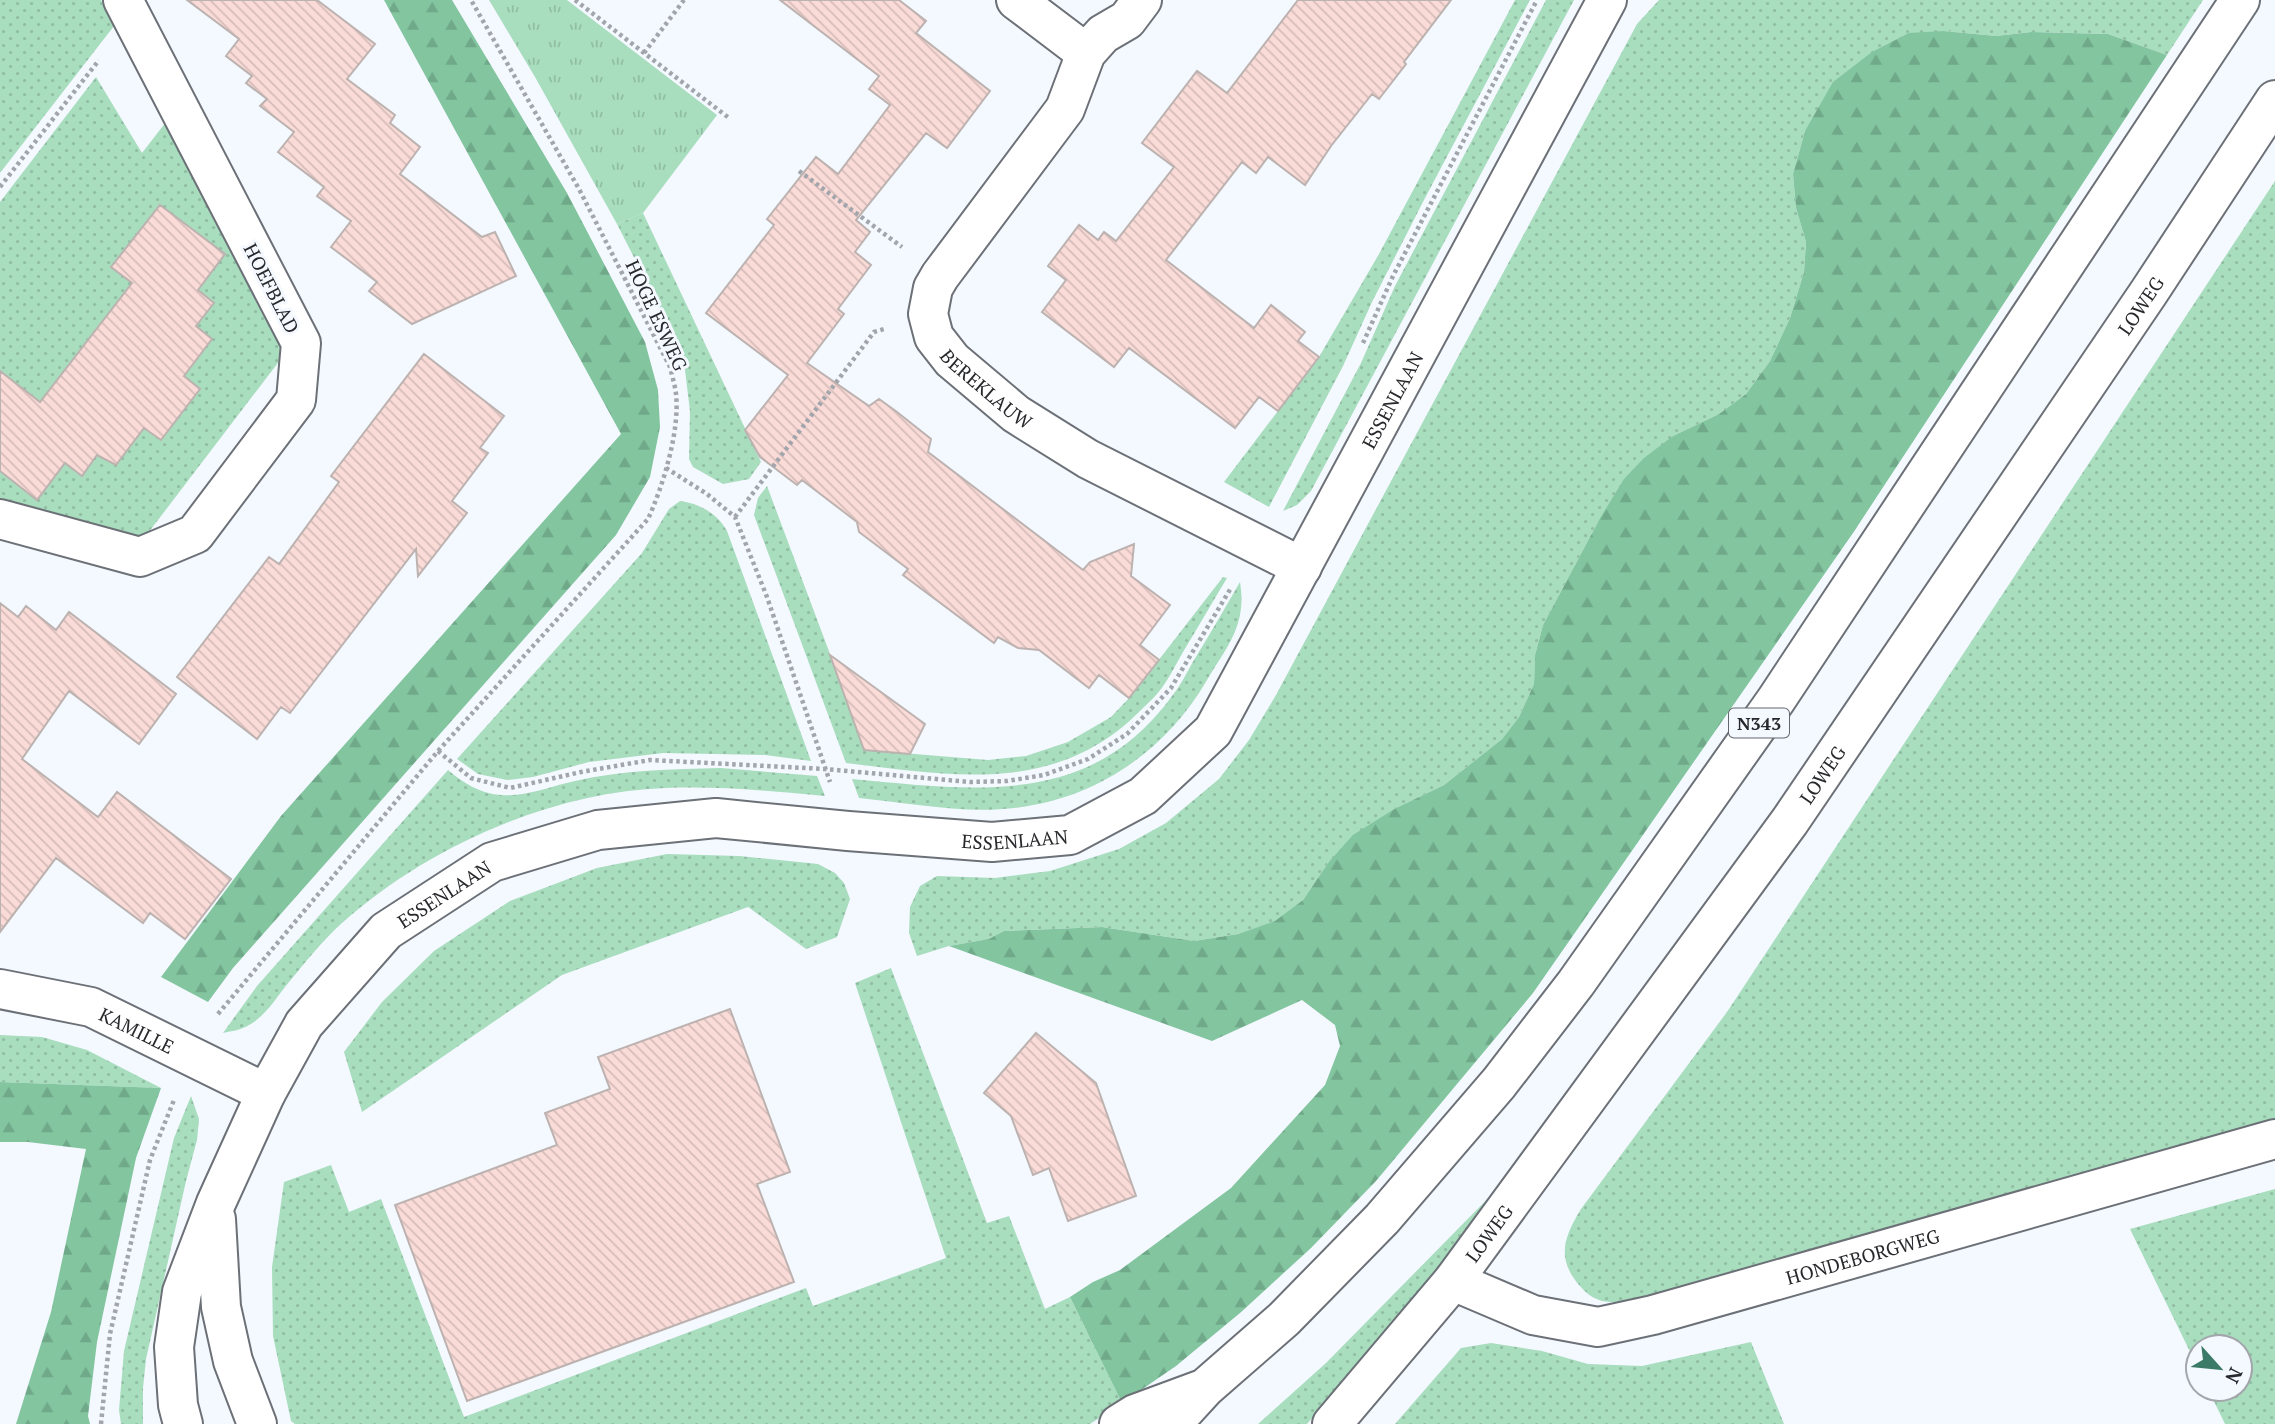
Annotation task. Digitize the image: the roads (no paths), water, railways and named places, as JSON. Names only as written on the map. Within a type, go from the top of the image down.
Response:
[{"type":"street","points":[[1016,0],[1086,53],[1103,34],[1127,20],[1142,0]]},
{"type":"street","name":"ESSENLAAN","points":[[183,1424],[178,1405],[174,1347],[183,1292],[216,1203],[267,1093],[304,1024],[386,931],[492,862],[598,830],[716,818],[992,842],[1070,835],[1143,796],[1213,731],[1607,0]]},
{"type":"street","name":"N343","points":[[1172,1424],[1205,1388],[1284,1319],[1382,1219],[1499,1083],[1576,983],[1776,700],[2240,0]]},
{"type":"street","name":"HOEFBLAD","points":[[0,519],[140,557],[195,534],[296,400],[301,343],[127,9]]},
{"type":"street","name":"BEREKLAUW","points":[[1086,53],[1065,109],[933,288],[928,314],[934,337],[952,360],[1016,414],[1088,459],[1302,567]]},
{"type":"street","name":"LOWEG","points":[[1332,1424],[1453,1281],[1790,821],[2150,292],[2275,100]]},
{"type":"street","name":"KAMILLE","points":[[0,989],[91,1007],[267,1093]]},
{"type":"street","name":"HONDEBORGWEG","points":[[1453,1281],[1533,1315],[1598,1327],[1653,1315],[2275,1139]]},
{"type":"street","name":"ESSENLAAN","points":[[216,1203],[221,1307],[233,1361],[257,1424]]},
{"type":"street","name":"N343","points":[[1119,1424],[1135,1414],[1205,1388]]}]
